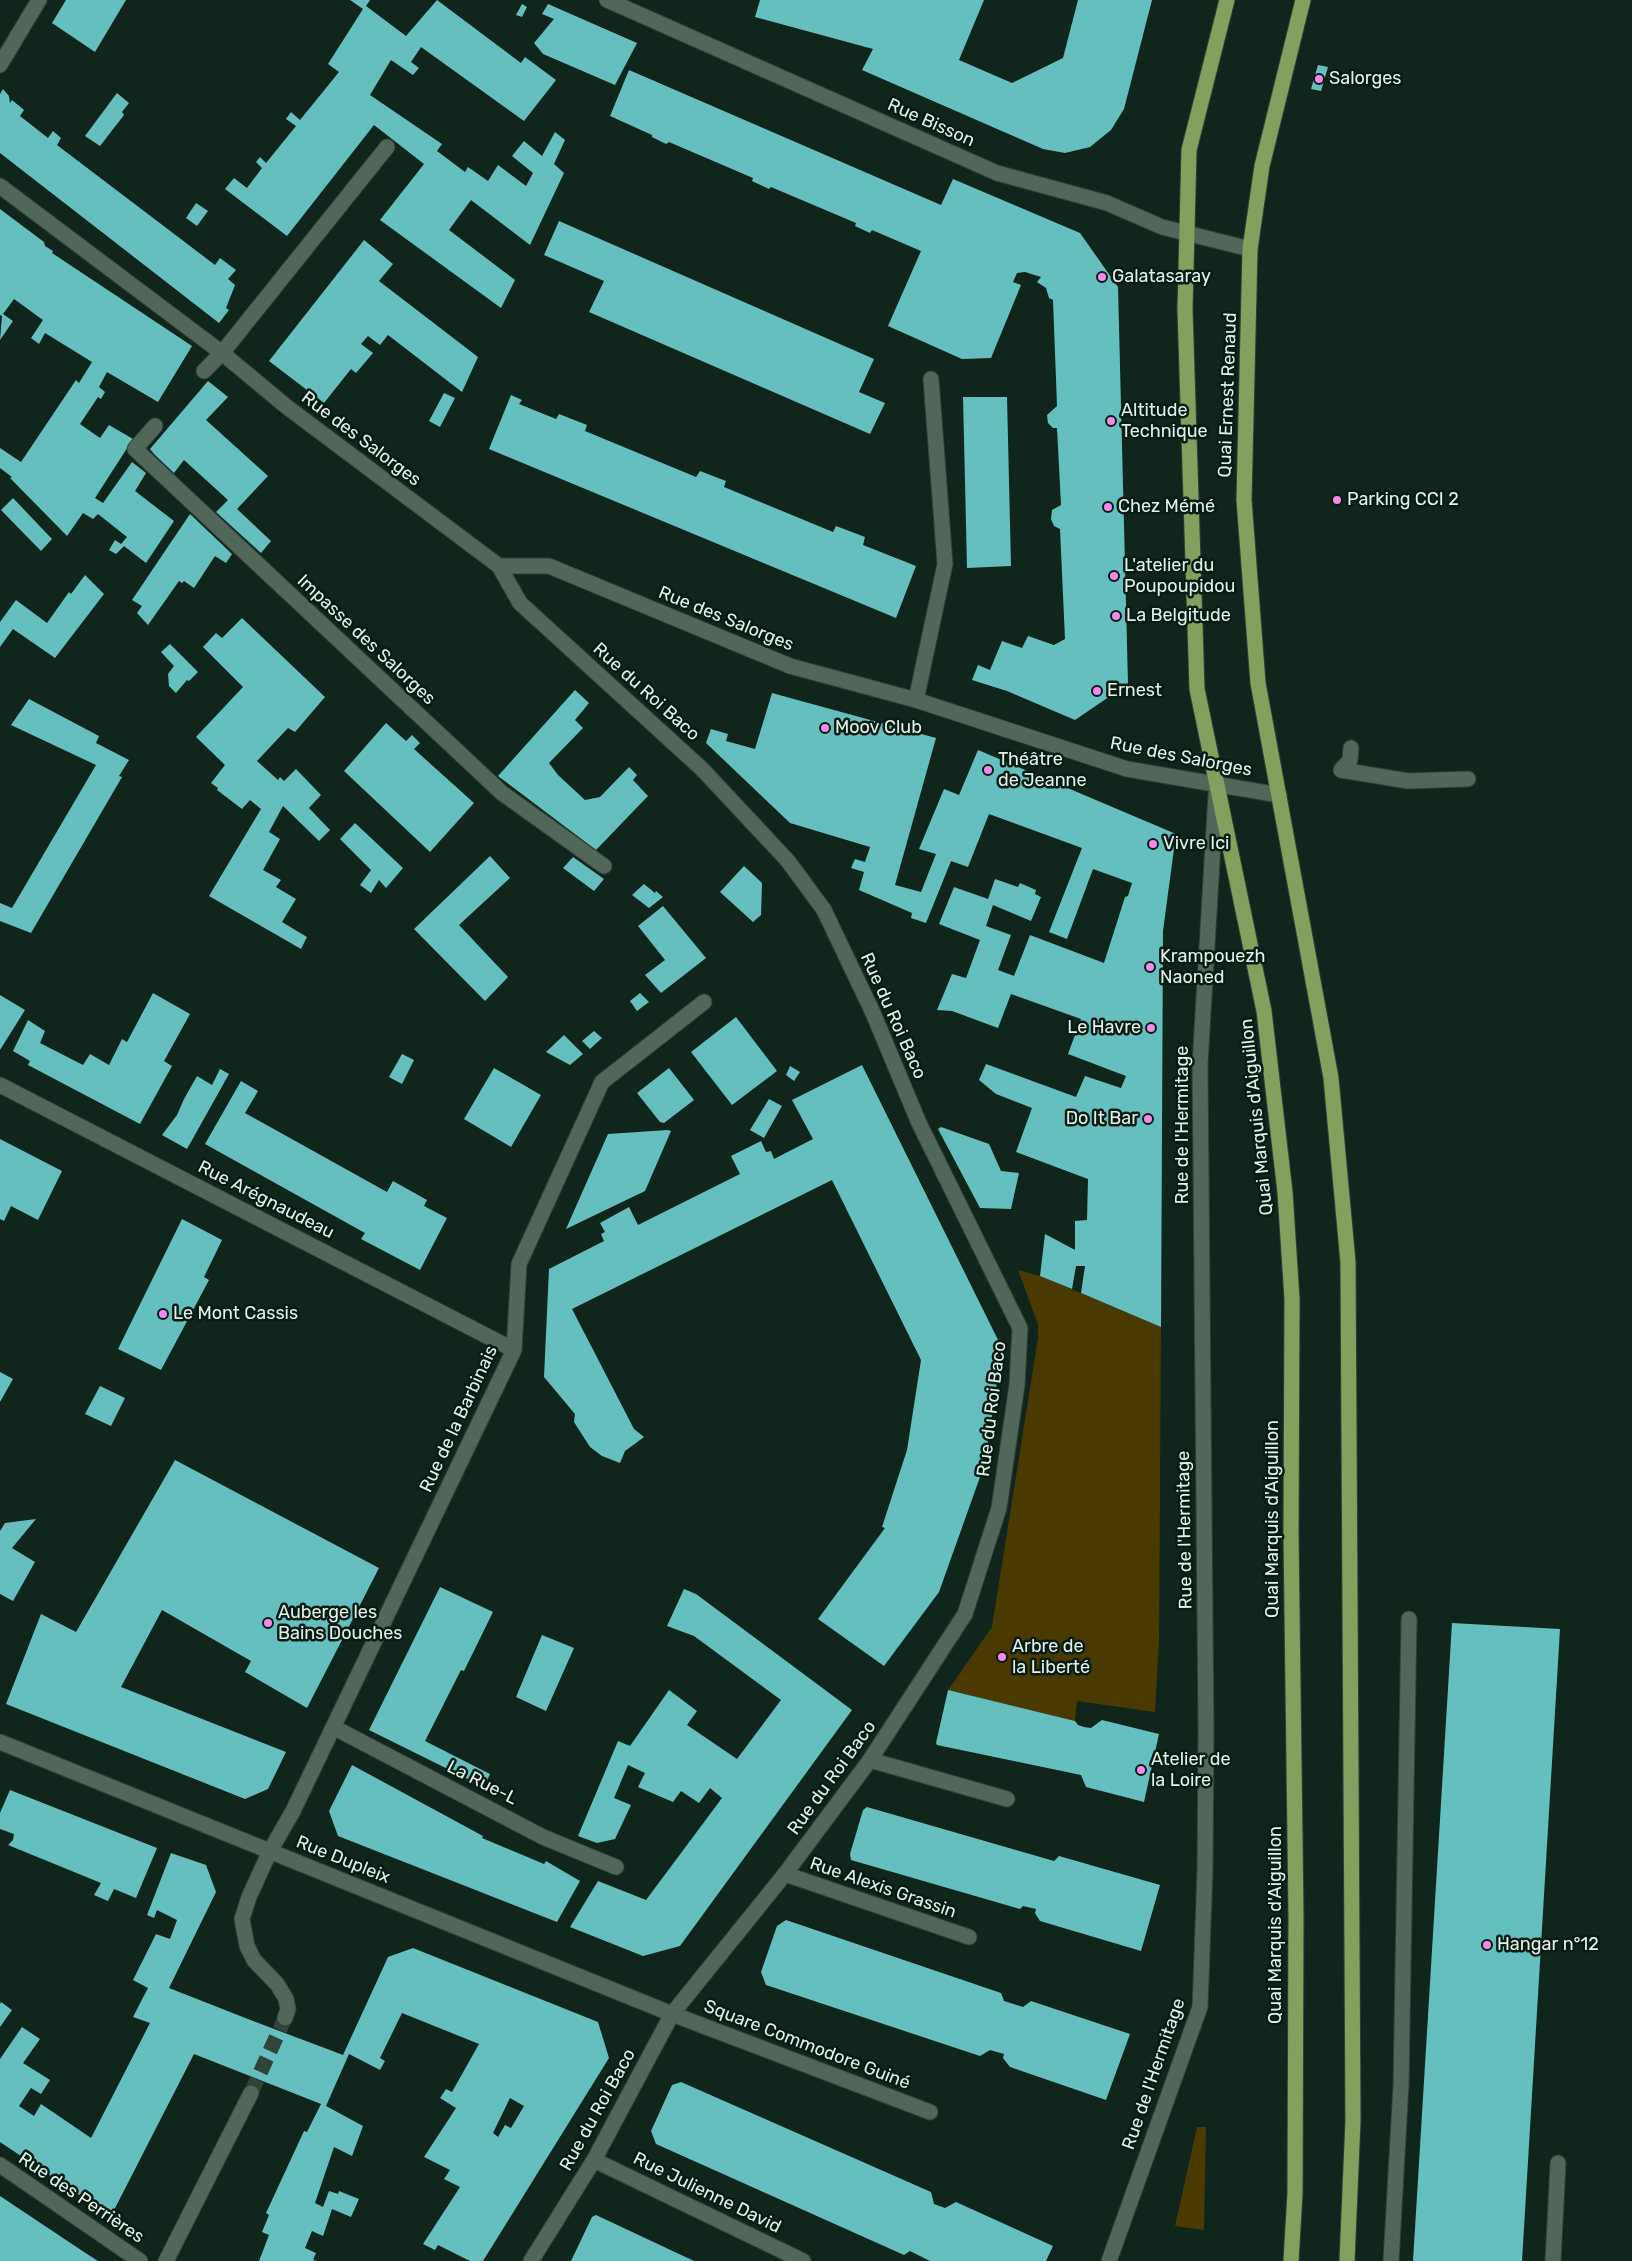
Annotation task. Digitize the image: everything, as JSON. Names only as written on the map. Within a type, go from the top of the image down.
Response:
[{"type":"main road","name":"Quai Ernest Renaud","points":[[1217,784],[1197,689],[1184,309],[1189,150],[1227,0]]},
{"type":"main road","name":"Quai Ernest Renaud","points":[[1279,795],[1258,683],[1244,500],[1250,249],[1262,166],[1303,0]]},
{"type":"main road","name":"Quai Marquis d'Aiguillon","points":[[1217,784],[1264,1011],[1285,1192],[1292,1299],[1291,1535],[1296,1946],[1295,2193],[1291,2261]]},
{"type":"main road","points":[[1279,795],[1331,1078],[1348,1262],[1353,2120],[1347,2261]]},
{"type":"street","points":[[0,65],[39,0]]},
{"type":"street","name":"Rue Bisson","points":[[607,0],[997,173],[1107,203],[1162,226],[1250,249]]},
{"type":"street","points":[[204,372],[222,353],[387,147]]},
{"type":"street","name":"Rue des Salorges","points":[[0,186],[222,353],[287,407],[499,566],[549,566],[790,666],[916,700],[1128,769],[1279,795]]},
{"type":"street","points":[[916,700],[945,564],[931,379]]},
{"type":"street","name":"Impasse des Salorges","points":[[155,426],[135,449],[502,793],[604,866]]},
{"type":"street","name":"Rue du Roi Baco","points":[[499,566],[520,603],[702,768],[788,861],[824,910],[873,1013],[919,1123],[1020,1328],[1017,1385],[999,1508],[965,1614],[870,1760],[785,1874],[672,2014],[594,2160],[531,2261]]},
{"type":"street","points":[[1351,748],[1350,760],[1341,770],[1408,781],[1468,779]]},
{"type":"street","name":"Rue de l'Hermitage","points":[[1109,2261],[1200,2007],[1205,1871],[1206,1739],[1200,1064],[1217,784]]},
{"type":"street","name":"Rue de la Barbinais","points":[[285,2018],[288,2009],[286,1999],[278,1984],[254,1960],[247,1946],[242,1919],[249,1897],[270,1851],[284,1830],[514,1350],[519,1264],[602,1082],[704,1002]]},
{"type":"street","name":"Rue Arégnaudeau","points":[[0,1085],[514,1350]]},
{"type":"street","points":[[1391,2261],[1401,2085],[1409,1619]]},
{"type":"street","name":"La Rue-L","points":[[333,1727],[543,1836],[616,1867]]},
{"type":"street","name":"Rue Dupleix","points":[[0,1742],[672,2014]]},
{"type":"street","points":[[870,1760],[1007,1799]]},
{"type":"street","name":"Rue Alexis Grassin","points":[[785,1874],[969,1937]]},
{"type":"street","name":"Square Commodore Guiné","points":[[672,2014],[930,2112]]},
{"type":"street","points":[[166,2261],[251,2094]]},
{"type":"street","name":"Rue Julienne David","points":[[594,2160],[804,2261]]},
{"type":"street","points":[[1553,2261],[1558,2163]]},
{"type":"street","name":"Rue des Perrières","points":[[0,2165],[140,2261]]},
{"type":"shaded area","points":[[1018,1270],[1040,1276],[1161,1327],[1159,1641],[1155,1712],[1077,1701],[1075,1721],[948,1690],[992,1627],[1038,1338],[1038,1324]]},
{"type":"shaded area","points":[[1197,2127],[1206,2127],[1204,2230],[1175,2226]]},
{"type":"building","points":[[66,0],[126,0],[95,52],[52,23]]},
{"type":"building","points":[[350,0],[370,0],[366,6],[406,36],[437,0],[521,63],[525,57],[556,80],[524,121],[421,47],[411,62],[419,68],[413,75],[391,60],[370,95],[442,144],[437,151],[465,172],[468,167],[488,181],[498,165],[526,186],[533,173],[512,156],[524,141],[542,156],[555,132],[565,140],[554,164],[564,173],[530,245],[471,200],[449,230],[515,280],[501,308],[380,220],[424,164],[374,125],[287,236],[225,189],[234,178],[247,188],[262,168],[256,162],[260,157],[266,163],[296,126],[286,119],[291,112],[300,120],[339,72],[328,64],[363,9]]},
{"type":"building","points":[[760,0],[984,0],[959,60],[1012,83],[1063,58],[1078,0],[1152,0],[1124,109],[1111,130],[1090,147],[1065,153],[1043,149],[862,70],[873,49],[755,17]]},
{"type":"building","points":[[522,4],[527,7],[522,17],[516,15]]},
{"type":"building","points":[[548,4],[637,43],[615,85],[543,54],[534,43],[554,19],[542,14]]},
{"type":"building","points":[[1318,65],[1328,67],[1321,91],[1311,89]]},
{"type":"building","points":[[629,70],[941,205],[953,179],[1080,233],[1118,287],[1128,684],[1075,720],[1007,691],[972,680],[978,665],[990,670],[1002,641],[1022,648],[1028,636],[1054,645],[1065,639],[1060,529],[1054,526],[1051,519],[1052,510],[1061,505],[1057,428],[1053,428],[1048,423],[1047,415],[1057,406],[1053,300],[1049,298],[1046,288],[1037,282],[1041,277],[1025,272],[1017,273],[1013,282],[1021,285],[991,358],[962,359],[888,326],[921,251],[872,230],[870,233],[855,226],[856,223],[771,187],[769,189],[752,181],[753,178],[669,142],[666,144],[652,137],[652,135],[610,116]]},
{"type":"building","points":[[3,89],[9,96],[10,103],[12,100],[24,110],[20,116],[48,138],[53,131],[61,138],[57,145],[215,265],[220,258],[236,270],[228,279],[235,285],[226,308],[229,310],[219,323],[0,153],[0,94]]},
{"type":"building","points":[[117,93],[129,103],[122,112],[124,115],[100,146],[85,136]]},
{"type":"building","points":[[196,203],[208,211],[197,226],[186,218]]},
{"type":"building","points":[[0,209],[44,242],[45,246],[53,251],[52,253],[192,346],[158,402],[107,372],[99,387],[105,392],[101,399],[98,397],[80,424],[100,438],[109,425],[133,439],[95,498],[103,503],[132,462],[146,473],[135,491],[174,521],[146,563],[124,546],[116,554],[109,550],[115,540],[121,544],[127,537],[98,514],[93,519],[83,513],[67,536],[10,478],[12,477],[0,468],[0,448],[21,462],[76,380],[79,383],[92,362],[45,333],[39,344],[31,338],[43,320],[14,299],[3,314],[13,321],[0,340],[2,316],[0,315]]},
{"type":"building","points":[[559,221],[874,359],[859,392],[885,403],[870,434],[589,312],[604,281],[544,255]]},
{"type":"building","points":[[364,240],[393,264],[379,281],[478,357],[462,392],[388,335],[380,345],[368,336],[361,344],[373,353],[356,373],[351,369],[324,403],[269,361]]},
{"type":"building","points":[[208,381],[228,397],[206,420],[268,476],[237,509],[271,541],[261,553],[216,512],[228,500],[184,460],[174,473],[150,449]]},
{"type":"building","points":[[444,393],[455,398],[440,427],[429,421]]},
{"type":"building","points":[[511,395],[522,400],[519,404],[556,419],[559,414],[587,425],[585,431],[696,477],[700,471],[726,481],[724,487],[833,532],[836,526],[865,537],[863,545],[916,566],[896,618],[489,449]]},
{"type":"building","points":[[963,397],[1007,397],[1011,566],[967,568]]},
{"type":"building","points":[[13,498],[52,539],[41,551],[1,510]]},
{"type":"building","points":[[190,514],[232,554],[226,563],[215,556],[194,588],[184,581],[182,583],[179,581],[148,625],[137,613],[142,606],[132,600]]},
{"type":"building","points":[[85,575],[104,594],[55,658],[13,629],[0,647],[0,622],[16,600],[47,623],[69,592],[71,594]]},
{"type":"building","points":[[242,618],[325,697],[295,732],[288,728],[257,761],[278,780],[280,777],[284,781],[296,769],[321,795],[309,808],[330,830],[319,841],[283,806],[269,832],[280,839],[263,870],[281,880],[276,887],[296,899],[282,922],[307,937],[301,949],[209,896],[261,809],[250,800],[242,809],[217,790],[218,788],[211,783],[225,765],[196,737],[243,687],[203,647],[216,633],[222,638]]},
{"type":"building","points":[[170,644],[198,672],[189,681],[187,680],[176,693],[169,686],[168,674],[174,666],[161,652]]},
{"type":"building","points":[[575,690],[589,703],[575,720],[583,728],[549,763],[558,775],[585,800],[600,797],[629,767],[637,775],[633,780],[648,796],[596,850],[498,776]]},
{"type":"building","points":[[772,693],[936,738],[895,885],[921,892],[936,854],[919,849],[944,789],[959,795],[978,750],[1176,834],[1163,931],[1161,1327],[1081,1293],[1085,1266],[1076,1266],[1072,1289],[1040,1276],[1045,1234],[1075,1250],[1075,1221],[1087,1220],[1088,1179],[1016,1152],[1032,1108],[996,1094],[979,1080],[986,1064],[1076,1097],[1085,1076],[1121,1088],[1126,1076],[1068,1054],[1081,1019],[1011,994],[998,1028],[952,1011],[937,1010],[952,974],[966,978],[980,940],[939,924],[954,887],[988,899],[995,879],[1018,887],[1020,883],[1036,890],[1035,894],[1041,897],[1031,921],[993,905],[986,926],[1011,935],[998,970],[1014,976],[1030,935],[1104,963],[1125,897],[1128,896],[1132,883],[1093,869],[1067,939],[1049,932],[1082,848],[989,814],[968,867],[951,861],[926,923],[911,918],[912,913],[859,890],[864,872],[851,868],[855,859],[865,862],[870,847],[790,823],[706,743],[711,729],[728,734],[726,741],[755,749]]},
{"type":"building","points":[[29,699],[99,736],[96,743],[129,760],[119,776],[122,777],[31,933],[0,921],[0,903],[12,908],[96,765],[11,725]]},
{"type":"building","points":[[386,723],[406,741],[412,735],[420,743],[414,749],[474,803],[430,852],[344,771]]},
{"type":"building","points":[[355,823],[403,868],[386,888],[379,880],[371,893],[360,885],[371,870],[340,839]]},
{"type":"building","points":[[490,856],[510,878],[459,925],[508,977],[485,1001],[414,929]]},
{"type":"building","points":[[573,857],[604,879],[594,891],[563,868]]},
{"type":"building","points":[[744,866],[762,883],[761,915],[753,922],[720,892]]},
{"type":"building","points":[[644,884],[663,897],[649,908],[632,895]]},
{"type":"building","points":[[663,906],[706,958],[661,993],[645,975],[665,960],[638,926]]},
{"type":"building","points":[[153,993],[190,1014],[164,1061],[172,1066],[140,1124],[28,1065],[30,1061],[13,1051],[28,1020],[45,1031],[40,1043],[83,1065],[90,1054],[109,1065],[122,1039],[127,1042]]},
{"type":"building","points":[[640,993],[649,1002],[637,1011],[630,1001]]},
{"type":"building","points":[[0,995],[25,1010],[0,1050]]},
{"type":"building","points":[[736,1017],[777,1071],[732,1105],[691,1052]]},
{"type":"building","points":[[594,1031],[602,1038],[590,1049],[582,1041]]},
{"type":"building","points":[[564,1035],[583,1054],[570,1065],[546,1052]]},
{"type":"building","points":[[402,1054],[414,1060],[402,1084],[389,1077]]},
{"type":"building","points":[[862,1065],[1002,1348],[985,1463],[939,1592],[884,1666],[818,1619],[885,1528],[882,1527],[907,1450],[921,1360],[832,1180],[572,1309],[634,1429],[644,1437],[625,1451],[620,1463],[602,1456],[590,1447],[574,1422],[575,1414],[544,1377],[549,1269],[604,1241],[601,1234],[605,1232],[600,1223],[629,1207],[638,1225],[740,1174],[731,1156],[761,1141],[766,1152],[771,1151],[774,1159],[813,1139],[792,1100]]},
{"type":"building","points":[[790,1066],[800,1072],[794,1081],[786,1075]]},
{"type":"building","points":[[494,1068],[541,1095],[511,1147],[464,1119]]},
{"type":"building","points":[[669,1068],[694,1100],[664,1123],[660,1122],[637,1093]]},
{"type":"building","points":[[220,1069],[229,1074],[187,1149],[162,1135],[177,1115],[197,1076],[212,1085]]},
{"type":"building","points":[[241,1081],[258,1091],[245,1113],[387,1192],[393,1181],[427,1200],[424,1206],[447,1218],[420,1270],[361,1239],[365,1233],[205,1144]]},
{"type":"building","points":[[769,1099],[782,1106],[764,1138],[750,1130]]},
{"type":"building","points":[[941,1127],[989,1144],[1001,1171],[1019,1173],[1011,1209],[980,1208],[938,1129]]},
{"type":"building","points":[[671,1131],[645,1191],[566,1229],[608,1134]]},
{"type":"building","points":[[0,1139],[62,1171],[38,1220],[11,1206],[4,1221],[0,1219]]},
{"type":"building","name":"Le Mont Cassis","points":[[182,1219],[222,1240],[204,1277],[209,1280],[161,1370],[118,1349]]},
{"type":"building","points":[[0,1372],[13,1379],[0,1402]]},
{"type":"building","points":[[100,1386],[125,1398],[111,1426],[85,1414]]},
{"type":"building","name":"Auberge les Bains Douches","points":[[175,1460],[379,1568],[307,1708],[245,1672],[251,1661],[162,1610],[121,1687],[286,1752],[268,1789],[245,1799],[6,1704],[41,1614],[76,1632]]},
{"type":"building","points":[[36,1519],[12,1548],[35,1562],[13,1601],[0,1594],[0,1531],[5,1523]]},
{"type":"building","points":[[440,1587],[493,1612],[464,1671],[461,1670],[425,1741],[490,1774],[484,1787],[369,1730]]},
{"type":"building","points":[[684,1589],[696,1594],[852,1710],[680,1946],[643,1956],[570,1927],[598,1881],[646,1900],[722,1798],[710,1788],[699,1803],[681,1791],[673,1802],[638,1787],[645,1773],[628,1765],[614,1798],[631,1805],[615,1839],[597,1843],[578,1836],[618,1741],[630,1746],[669,1690],[697,1711],[687,1725],[737,1759],[781,1700],[694,1636],[667,1626]]},
{"type":"building","name":"Hangar n°12","points":[[1452,1623],[1560,1629],[1522,2261],[1413,2261]]},
{"type":"building","points":[[542,1635],[574,1648],[546,1711],[516,1697]]},
{"type":"building","points":[[948,1690],[1075,1721],[1078,1725],[1084,1727],[1091,1728],[1102,1720],[1159,1734],[1144,1802],[1086,1787],[1081,1775],[937,1745]]},
{"type":"building","points":[[352,1765],[483,1836],[482,1838],[544,1864],[546,1861],[580,1881],[557,1922],[338,1836],[329,1811]]},
{"type":"building","points":[[10,1790],[157,1848],[136,1898],[114,1889],[108,1901],[94,1895],[101,1883],[8,1845],[13,1840],[14,1834],[0,1829],[0,1813]]},
{"type":"building","points":[[867,1807],[1054,1861],[1059,1856],[1160,1885],[1141,1951],[1040,1921],[1035,1913],[1036,1909],[1023,1906],[1020,1909],[851,1860],[850,1854],[863,1810]]},
{"type":"building","points":[[171,1853],[206,1865],[216,1892],[169,1988],[343,2055],[388,1957],[413,1948],[598,2022],[609,2058],[483,2261],[470,2261],[438,2245],[435,2250],[423,2244],[460,2187],[444,2179],[450,2170],[424,2157],[456,2108],[440,2098],[446,2089],[452,2092],[479,2044],[402,2013],[380,2058],[385,2061],[380,2070],[349,2054],[326,2106],[363,2126],[352,2156],[334,2147],[315,2203],[323,2207],[329,2191],[338,2194],[339,2191],[359,2199],[351,2217],[332,2209],[323,2236],[312,2231],[305,2248],[316,2253],[313,2260],[317,2261],[259,2261],[269,2235],[262,2232],[269,2215],[266,2213],[304,2131],[307,2132],[321,2104],[194,2054],[111,2216],[0,2142],[0,2059],[22,2027],[40,2039],[23,2063],[50,2080],[41,2094],[31,2088],[19,2106],[34,2116],[41,2104],[91,2138],[150,2023],[133,2017],[148,1988],[133,1980],[156,1934],[170,1939],[177,1920],[157,1910],[154,1918],[147,1915]],"holes":[[[510,2098],[524,2106],[511,2128],[505,2125],[498,2137],[493,2133]]]},
{"type":"building","points":[[786,1920],[1001,1993],[1004,2001],[1023,2007],[1031,2001],[1130,2034],[1106,2100],[1010,2067],[1003,2058],[1004,2054],[990,2050],[980,2056],[766,1985],[761,1972],[777,1926]]},
{"type":"building","points":[[1,2002],[12,2010],[0,2027],[0,2004]]},
{"type":"building","points":[[681,2082],[931,2192],[934,2204],[945,2208],[956,2202],[1053,2246],[1046,2261],[930,2261],[910,2251],[904,2255],[656,2144],[651,2131],[672,2085]]},
{"type":"building","points":[[0,2196],[84,2252],[98,2261],[0,2261]]},
{"type":"building","points":[[596,2215],[694,2261],[571,2261],[592,2217]]},
{"type":"tunnel","points":[[251,2093],[285,2018]]},
{"type":"place","name":"Salorges","points":[[1319,79]]},
{"type":"place","name":"Galatasaray","points":[[1102,277]]},
{"type":"place","name":"Altitude Technique","points":[[1111,421]]},
{"type":"place","name":"Parking CCI 2","points":[[1337,500]]},
{"type":"place","name":"Chez Mémé","points":[[1108,507]]},
{"type":"place","name":"L'atelier du Poupoupidou","points":[[1114,576]]},
{"type":"place","name":"La Belgitude","points":[[1116,616]]},
{"type":"place","name":"Ernest","points":[[1097,691]]},
{"type":"place","name":"Moov Club","points":[[825,728]]},
{"type":"place","name":"Théâtre de Jeanne","points":[[988,770]]},
{"type":"place","name":"Vivre Ici","points":[[1153,844]]},
{"type":"place","name":"Krampouezh Naoned","points":[[1150,967]]},
{"type":"place","name":"Le Havre","points":[[1151,1028]]},
{"type":"place","name":"Do It Bar","points":[[1148,1119]]},
{"type":"place","name":"Le Mont Cassis","points":[[163,1314]]},
{"type":"place","name":"Auberge les Bains Douches","points":[[268,1623]]},
{"type":"place","name":"Arbre de la Liberté","points":[[1002,1657]]},
{"type":"place","name":"Atelier de la Loire","points":[[1141,1770]]},
{"type":"place","name":"Hangar n°12","points":[[1487,1945]]}]
